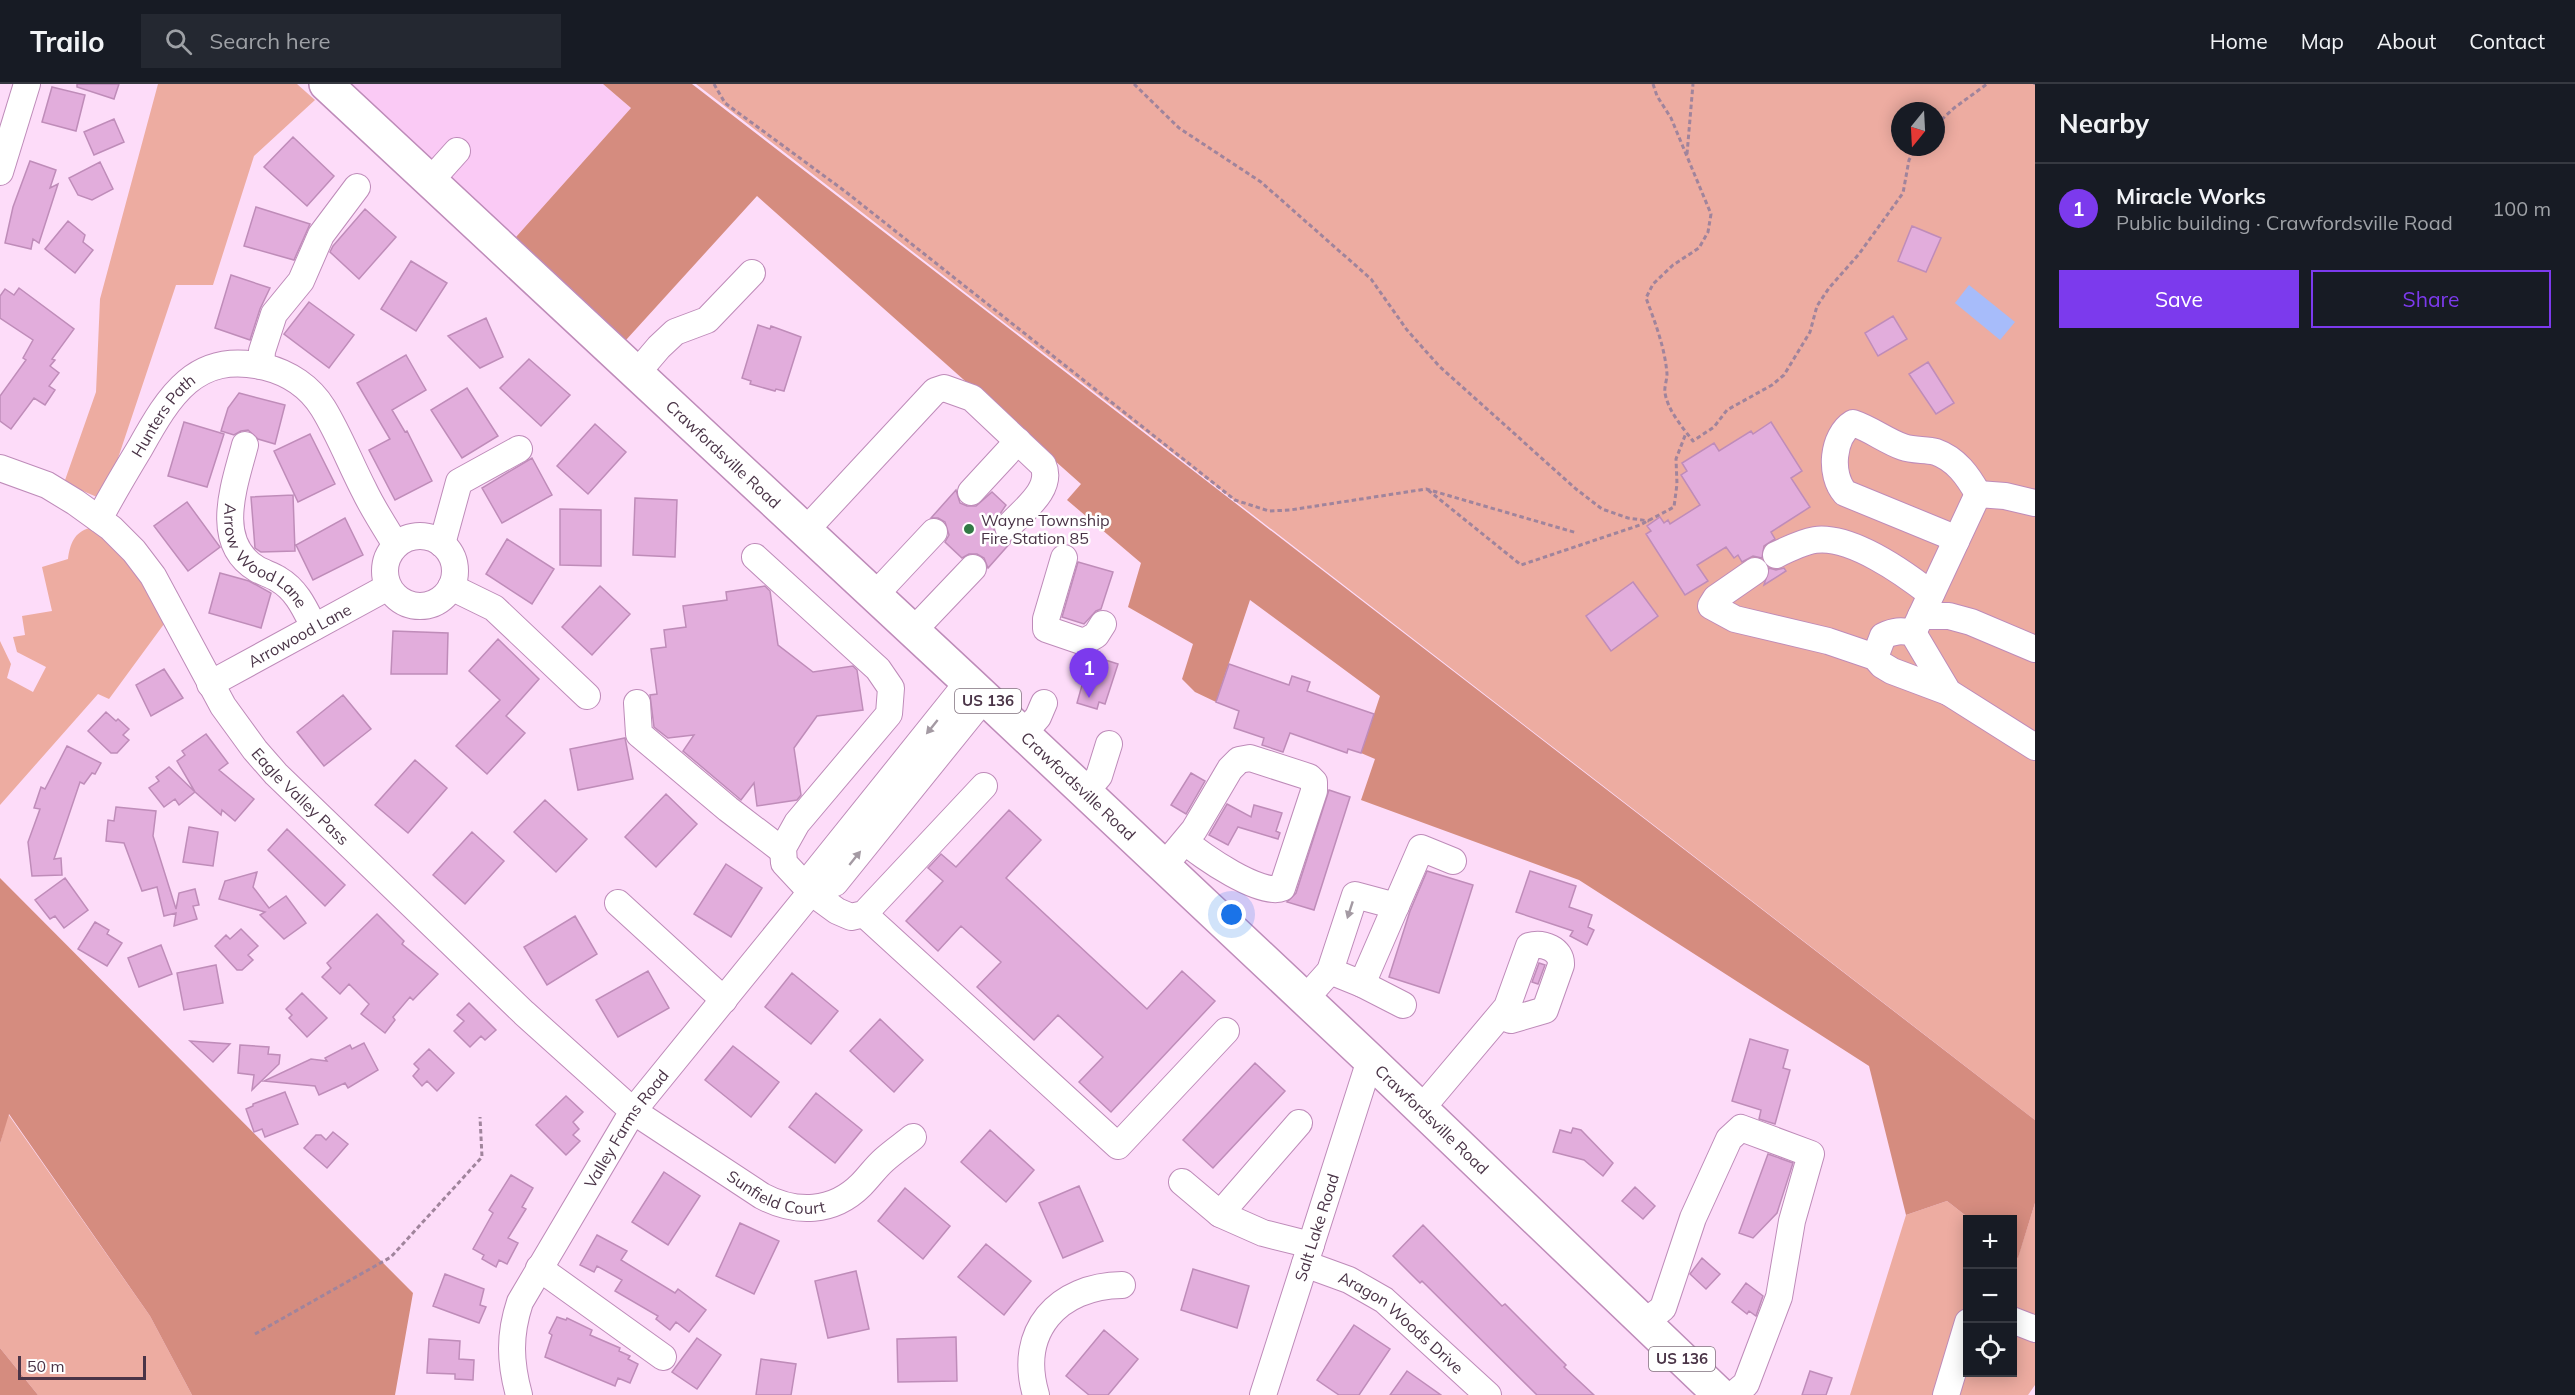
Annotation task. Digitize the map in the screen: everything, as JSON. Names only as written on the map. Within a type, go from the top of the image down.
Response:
[{"type":"main road","name":"Crawfordsville Road","points":[[326,84],[1164,866],[1720,1395]]},
{"type":"street","points":[[0,172],[27,84]]},
{"type":"street","points":[[430,181],[457,151]]},
{"type":"street","points":[[261,366],[262,351],[274,314],[301,281],[321,236],[357,187]]},
{"type":"street","points":[[636,374],[659,346],[675,332],[707,320],[752,273]]},
{"type":"street","name":"Hunters Path","points":[[99,519],[160,412],[174,393],[199,374],[213,368],[236,364],[261,366],[294,379],[309,391],[322,407],[364,491],[396,545]]},
{"type":"street","points":[[805,531],[870,469],[940,389],[965,394],[983,418],[1018,441],[1043,465],[1046,480],[1040,492],[1008,527]]},
{"type":"street","points":[[1956,541],[1946,534],[1845,493],[1838,484],[1835,470],[1840,435],[1853,423],[1877,432],[1902,447],[1934,451],[1960,467],[1978,494]]},
{"type":"street","points":[[970,492],[1018,441]]},
{"type":"street","name":"Arrow Wood Lane","points":[[245,445],[231,498],[229,515],[231,533],[243,556],[251,564],[289,586],[300,599],[314,627]]},
{"type":"street","points":[[442,544],[459,482],[519,448]]},
{"type":"street","name":"Eagle Valley Pass","points":[[0,468],[46,485],[99,519],[134,551],[153,576],[227,713],[276,774],[524,1013],[633,1111]]},
{"type":"street","points":[[1978,494],[2005,496],[2035,503]]},
{"type":"street","points":[[1875,657],[1883,636],[1903,630],[1922,614],[1978,494]]},
{"type":"street","points":[[874,596],[934,532]]},
{"type":"street","points":[[418,536],[431,538],[442,544],[450,553],[454,564],[451,587],[438,601],[420,606],[401,602],[388,587],[385,565],[389,554],[406,538],[418,536]]},
{"type":"street","points":[[1776,555],[1815,540],[1835,541],[1859,550],[1900,572],[1922,614],[1948,692]]},
{"type":"street","points":[[755,557],[878,669],[891,688],[889,714],[797,823],[783,850],[784,863],[811,892],[837,911],[851,917],[864,914],[984,786]]},
{"type":"street","points":[[1064,558],[1045,623],[1046,629],[1065,639],[1088,642],[1099,632],[1103,624]]},
{"type":"street","points":[[912,632],[973,568]]},
{"type":"street","points":[[1755,571],[1716,598],[1711,606],[1735,619],[1827,641],[1875,657],[1892,671],[1948,692],[2035,747]]},
{"type":"street","name":"Arrowood Lane","points":[[210,684],[388,587]]},
{"type":"street","points":[[451,587],[494,608],[587,696]]},
{"type":"street","points":[[1922,614],[1949,616],[1971,622],[2035,650]]},
{"type":"street","name":"Valley Farms Road","points":[[519,1395],[511,1365],[512,1332],[520,1302],[633,1111],[811,892],[814,874],[976,690]]},
{"type":"street","points":[[637,703],[639,734],[783,850]]},
{"type":"street","points":[[1023,734],[1038,717],[1044,703]]},
{"type":"street","points":[[1085,792],[1099,776],[1109,744]]},
{"type":"street","points":[[1164,866],[1185,841],[1230,769],[1239,760],[1250,758],[1309,777],[1314,782],[1314,791],[1282,888],[1265,889],[1219,866],[1185,841]]},
{"type":"street","points":[[1362,984],[1420,848],[1453,861]]},
{"type":"street","points":[[1305,999],[1330,971],[1354,895],[1396,906]]},
{"type":"street","points":[[618,903],[724,1000]]},
{"type":"street","points":[[864,914],[1118,1146],[1226,1031]]},
{"type":"street","points":[[1330,971],[1403,1005]]},
{"type":"street","points":[[1421,1109],[1500,1016]]},
{"type":"street","name":"Salt Lake Road","points":[[1263,1395],[1370,1060]]},
{"type":"street","name":"Sunfield Court","points":[[633,1111],[762,1196],[777,1204],[801,1209],[825,1206],[848,1196],[884,1160],[913,1137]]},
{"type":"street","points":[[1220,1214],[1299,1123]]},
{"type":"street","points":[[1644,1323],[1663,1308],[1693,1218],[1729,1139],[1742,1128],[1811,1154],[1792,1221],[1779,1297],[1746,1384],[1733,1395]]},
{"type":"street","name":"Aragon Woods Drive","points":[[1182,1182],[1220,1214],[1308,1254],[1384,1300],[1488,1395]]},
{"type":"street","points":[[539,1268],[663,1357]]},
{"type":"street","points":[[1036,1395],[1031,1372],[1033,1348],[1041,1326],[1050,1312],[1069,1297],[1082,1291],[1106,1285],[1122,1285]]},
{"type":"street","points":[[2017,1322],[2035,1329]]},
{"type":"street","points":[[1946,1395],[1968,1323]]},
{"type":"path","points":[[714,84],[725,103],[846,192],[1235,500],[1269,511],[1290,510],[1426,489],[1577,533]]},
{"type":"path","points":[[1134,84],[1179,128],[1261,182],[1371,279],[1407,330],[1439,366],[1576,489],[1602,509],[1628,518],[1649,521]]},
{"type":"path","points":[[1653,84],[1657,96],[1671,118],[1711,214],[1708,232],[1699,248],[1673,265],[1653,284],[1646,298],[1656,324],[1665,359],[1667,376],[1665,393],[1678,422],[1693,441],[1704,436],[1714,427],[1727,410],[1772,385],[1784,375],[1810,332],[1817,306],[1829,288],[1859,254],[1903,193],[1912,156]]},
{"type":"path","points":[[1686,157],[1693,84]]},
{"type":"path","points":[[1945,116],[1987,84]]},
{"type":"path","points":[[1426,489],[1521,565],[1649,521],[1674,507],[1677,484],[1676,459],[1686,432]]},
{"type":"path","points":[[255,1334],[391,1257],[482,1157],[480,1117]]},
{"type":"shaded area","points":[[158,84],[297,84],[315,100],[254,156],[213,285],[176,285],[104,500],[64,483],[96,392],[100,299]]},
{"type":"shaded area","points":[[331,84],[603,84],[631,108],[507,247]]},
{"type":"shaded area","points":[[603,84],[692,84],[2035,1120],[2035,1203],[2018,1258],[2017,1215],[1965,1215],[1947,1201],[1906,1215],[1869,1066],[1579,880],[1361,800],[1375,759],[1361,753],[1380,696],[1250,600],[1216,702],[1195,692],[1182,679],[1193,644],[1128,607],[1141,563],[1067,500],[1081,484],[757,196],[616,351],[507,247],[631,108]]},
{"type":"shaded area","points":[[696,84],[2035,84],[2035,1120]]},
{"type":"shaded area","points":[[90,528],[124,559],[150,597],[164,624],[109,699],[98,694],[0,805],[0,641],[11,664],[7,678],[33,692],[46,667],[17,652],[13,637],[25,635],[22,616],[52,611],[42,567],[68,559],[74,539],[80,532]]},
{"type":"shaded area","points":[[0,878],[413,1293],[395,1395],[192,1395],[150,1316],[9,1114],[0,1144]]},
{"type":"shaded area","points":[[8,1114],[150,1316],[192,1395],[38,1395],[0,1348],[0,1144]]},
{"type":"shaded area","points":[[1947,1201],[1965,1215],[1963,1215],[1963,1377],[2017,1377],[2017,1256],[2035,1203],[2035,1385],[2028,1395],[1850,1395],[1906,1215]]},
{"type":"shaded area","points":[[0,1348],[38,1395],[0,1395]]},
{"type":"water","points":[[1969,285],[2015,322],[2000,340],[1955,303]]},
{"type":"building","points":[[77,84],[119,84],[114,99],[77,87]]},
{"type":"building","points":[[52,87],[85,95],[76,131],[42,122]]},
{"type":"building","points":[[114,119],[124,142],[94,155],[84,132]]},
{"type":"building","points":[[293,137],[334,176],[307,206],[264,167]]},
{"type":"building","points":[[30,161],[56,170],[50,188],[58,184],[39,243],[33,239],[31,249],[5,243],[13,207]]},
{"type":"building","points":[[100,162],[113,189],[92,200],[78,195],[69,178]]},
{"type":"building","points":[[256,207],[310,224],[294,260],[244,246]]},
{"type":"building","points":[[365,209],[396,237],[359,279],[330,252]]},
{"type":"building","points":[[68,221],[85,235],[83,242],[93,250],[75,273],[45,249]]},
{"type":"building","points":[[1912,226],[1941,238],[1926,272],[1898,261]]},
{"type":"building","points":[[411,261],[447,283],[416,331],[381,309]]},
{"type":"building","points":[[231,275],[270,288],[250,340],[215,328]]},
{"type":"building","points":[[19,288],[74,329],[52,359],[55,360],[50,366],[59,373],[49,386],[55,390],[45,405],[34,398],[11,429],[0,421],[0,396],[26,360],[23,358],[33,340],[0,318],[0,296],[5,289],[14,295]]},
{"type":"building","points":[[309,302],[354,335],[329,368],[284,334]]},
{"type":"building","points":[[1893,316],[1907,339],[1878,356],[1865,333]]},
{"type":"building","points":[[486,318],[503,357],[480,368],[448,336]]},
{"type":"building","points":[[758,325],[770,329],[771,326],[801,337],[784,391],[776,389],[775,391],[750,384],[751,381],[742,378]]},
{"type":"building","points":[[406,355],[426,390],[392,410],[405,432],[407,431],[432,481],[395,500],[369,450],[390,439],[357,383]]},
{"type":"building","points":[[529,359],[570,395],[541,426],[500,388]]},
{"type":"building","points":[[1928,362],[1954,403],[1936,414],[1909,374]]},
{"type":"building","points":[[467,388],[498,436],[462,458],[431,410]]},
{"type":"building","points":[[239,393],[285,405],[275,444],[258,439],[248,430],[234,435],[221,431],[228,408]]},
{"type":"building","points":[[184,422],[224,434],[207,487],[168,476]]},
{"type":"building","points":[[1771,422],[1802,471],[1791,478],[1810,507],[1771,532],[1775,539],[1764,546],[1762,558],[1753,556],[1742,562],[1738,555],[1734,558],[1726,547],[1697,565],[1708,581],[1685,595],[1646,534],[1651,531],[1647,526],[1660,517],[1664,523],[1668,520],[1670,524],[1700,505],[1681,475],[1687,471],[1682,463],[1714,443],[1719,451],[1751,431],[1753,434]]},
{"type":"building","points":[[595,424],[626,452],[588,494],[557,466]]},
{"type":"building","points":[[310,434],[335,484],[298,502],[274,451]]},
{"type":"building","points":[[532,458],[552,495],[502,523],[482,488]]},
{"type":"building","points":[[956,490],[960,503],[967,506],[976,506],[992,492],[1006,505],[994,523],[994,531],[998,538],[1005,542],[1012,541],[988,568],[984,558],[977,554],[969,554],[962,558],[945,542],[949,535],[945,522],[938,518],[931,518]]},
{"type":"building","points":[[293,495],[295,551],[261,552],[255,548],[251,497]]},
{"type":"building","points":[[635,498],[677,500],[675,557],[633,555]]},
{"type":"building","points":[[187,502],[220,547],[188,571],[154,526]]},
{"type":"building","points":[[560,509],[601,510],[601,566],[560,565]]},
{"type":"building","points":[[345,518],[363,555],[313,580],[296,545]]},
{"type":"building","points":[[507,539],[554,569],[532,604],[486,574]]},
{"type":"building","points":[[1078,562],[1113,572],[1101,609],[1096,611],[1084,624],[1062,617]]},
{"type":"building","points":[[1769,568],[1776,570],[1784,568],[1786,571],[1764,585]]},
{"type":"building","points":[[220,573],[249,581],[271,593],[261,628],[209,613]]},
{"type":"building","points":[[1633,582],[1658,616],[1611,651],[1586,616]]},
{"type":"building","points":[[600,586],[630,614],[592,655],[562,627]]},
{"type":"building","points":[[765,586],[770,591],[778,645],[813,672],[853,666],[857,670],[863,710],[817,716],[794,748],[801,795],[797,800],[757,806],[754,783],[741,800],[683,751],[694,735],[668,738],[654,727],[650,695],[657,694],[651,649],[666,647],[664,630],[686,627],[683,606],[727,600],[726,592]]},
{"type":"building","points":[[393,631],[448,633],[447,674],[391,674]]},
{"type":"building","points":[[498,639],[539,679],[506,716],[525,733],[487,774],[456,746],[500,700],[469,671]]},
{"type":"building","points":[[1093,656],[1118,664],[1105,704],[1099,702],[1097,709],[1077,703],[1088,664],[1090,665]]},
{"type":"building","points":[[1229,664],[1289,685],[1292,676],[1310,682],[1307,691],[1374,714],[1361,753],[1348,749],[1347,753],[1290,733],[1283,752],[1262,745],[1264,738],[1234,728],[1239,711],[1216,702]]},
{"type":"building","points":[[164,669],[183,698],[151,716],[136,685]]},
{"type":"building","points":[[343,695],[371,729],[324,766],[297,732]]},
{"type":"building","points":[[106,712],[129,729],[123,735],[129,740],[117,753],[111,753],[88,731]]},
{"type":"building","points":[[206,734],[228,763],[219,770],[254,799],[235,821],[222,810],[221,815],[195,792],[177,761],[185,755],[182,751]]},
{"type":"building","points":[[625,738],[633,779],[578,790],[570,749]]},
{"type":"building","points":[[67,746],[101,763],[95,774],[92,773],[84,784],[80,782],[54,859],[61,858],[62,875],[32,876],[28,842],[40,809],[34,808],[41,787],[45,789]]},
{"type":"building","points":[[415,760],[447,788],[408,833],[375,805]]},
{"type":"building","points":[[169,767],[195,792],[179,805],[175,799],[164,807],[149,788],[159,781],[156,777]]},
{"type":"building","points":[[1191,773],[1205,781],[1186,814],[1171,805]]},
{"type":"building","points":[[1329,790],[1350,797],[1314,910],[1287,902],[1296,893]]},
{"type":"building","points":[[666,794],[697,824],[656,867],[625,837]]},
{"type":"building","points":[[545,800],[587,839],[556,872],[514,832]]},
{"type":"building","points":[[1227,804],[1251,817],[1254,805],[1282,813],[1276,831],[1280,833],[1278,839],[1238,827],[1228,845],[1209,835]]},
{"type":"building","points":[[116,807],[156,811],[153,836],[176,909],[179,893],[195,889],[199,905],[193,906],[197,919],[174,926],[176,913],[164,916],[157,887],[142,891],[124,843],[106,841],[108,820],[114,821]]},
{"type":"building","points":[[1009,810],[1041,840],[1006,878],[1147,1009],[1182,971],[1215,1001],[1111,1112],[1079,1082],[1103,1057],[1058,1015],[1034,1040],[977,987],[1001,962],[961,926],[938,951],[906,921],[943,881],[928,868],[941,854],[956,867]]},
{"type":"building","points":[[189,827],[218,832],[213,866],[183,862]]},
{"type":"building","points":[[287,829],[345,885],[325,906],[268,850]]},
{"type":"building","points":[[472,832],[504,861],[465,904],[433,875]]},
{"type":"building","points":[[726,864],[762,888],[731,937],[694,914]]},
{"type":"building","points":[[1427,871],[1473,885],[1439,993],[1389,977],[1410,911]]},
{"type":"building","points":[[1530,871],[1576,886],[1569,907],[1592,915],[1588,927],[1594,930],[1587,945],[1570,936],[1573,931],[1516,912]]},
{"type":"building","points":[[257,872],[253,887],[269,908],[286,896],[306,923],[284,939],[260,915],[265,912],[219,899],[225,881]]},
{"type":"building","points":[[65,878],[88,910],[64,928],[55,916],[50,919],[35,900]]},
{"type":"building","points":[[377,914],[404,941],[402,944],[438,974],[413,1000],[410,997],[393,1017],[395,1020],[385,1033],[361,1014],[369,1004],[349,984],[340,994],[322,977],[331,968],[327,963]]},
{"type":"building","points":[[575,916],[597,954],[547,985],[524,947]]},
{"type":"building","points":[[95,922],[109,930],[107,934],[122,943],[107,966],[78,949]]},
{"type":"building","points":[[241,929],[258,946],[248,955],[253,960],[242,970],[237,970],[215,946],[226,935],[230,939]]},
{"type":"building","points":[[161,945],[172,974],[139,987],[128,958]]},
{"type":"building","points":[[1539,963],[1545,965],[1538,984],[1532,982]]},
{"type":"building","points":[[216,965],[223,1003],[184,1010],[177,973]]},
{"type":"building","points":[[648,971],[669,1008],[618,1037],[596,1000]]},
{"type":"building","points":[[792,973],[838,1011],[811,1044],[765,1007]]},
{"type":"building","points":[[302,993],[327,1018],[307,1037],[289,1018],[292,1015],[286,1009]]},
{"type":"building","points":[[469,1003],[496,1030],[485,1040],[481,1036],[470,1047],[454,1031],[464,1021],[457,1015]]},
{"type":"building","points":[[880,1019],[923,1060],[894,1092],[850,1051]]},
{"type":"building","points":[[1750,1039],[1788,1050],[1783,1068],[1790,1070],[1775,1124],[1759,1119],[1761,1110],[1732,1101]]},
{"type":"building","points":[[190,1041],[230,1044],[213,1062]]},
{"type":"building","points":[[364,1043],[378,1070],[348,1088],[345,1083],[319,1095],[315,1086],[264,1081],[311,1059],[327,1061],[325,1058],[350,1045],[352,1049]]},
{"type":"building","points":[[240,1045],[269,1047],[268,1054],[280,1055],[279,1064],[252,1090],[254,1075],[238,1073]]},
{"type":"building","points":[[733,1046],[779,1082],[751,1117],[705,1080]]},
{"type":"building","points":[[429,1049],[454,1073],[437,1091],[427,1081],[422,1086],[413,1076],[419,1069],[414,1064]]},
{"type":"building","points":[[1255,1063],[1285,1091],[1213,1168],[1183,1140]]},
{"type":"building","points":[[285,1092],[298,1124],[265,1137],[262,1129],[254,1132],[246,1109]]},
{"type":"building","points":[[816,1093],[862,1130],[835,1163],[789,1127]]},
{"type":"building","points":[[566,1096],[583,1112],[573,1122],[579,1129],[573,1135],[580,1141],[566,1155],[536,1125]]},
{"type":"building","points":[[1573,1128],[1581,1130],[1613,1163],[1603,1176],[1584,1160],[1553,1152],[1560,1130],[1571,1133]]},
{"type":"building","points":[[990,1130],[1034,1170],[1006,1202],[961,1162]]},
{"type":"building","points":[[333,1132],[348,1144],[327,1168],[304,1148],[316,1135],[321,1135],[326,1140]]},
{"type":"building","points":[[1768,1154],[1793,1163],[1777,1213],[1753,1238],[1739,1233]]},
{"type":"building","points":[[664,1172],[700,1196],[668,1245],[632,1222]]},
{"type":"building","points":[[511,1175],[533,1188],[522,1207],[526,1209],[508,1238],[518,1243],[507,1264],[499,1260],[496,1267],[482,1259],[484,1255],[473,1249],[493,1213],[489,1210]]},
{"type":"building","points":[[1079,1186],[1103,1241],[1063,1258],[1039,1203]]},
{"type":"building","points":[[1635,1187],[1655,1206],[1643,1219],[1622,1201]]},
{"type":"building","points":[[905,1188],[950,1226],[923,1259],[878,1221]]},
{"type":"building","points":[[740,1223],[779,1241],[754,1294],[716,1276]]},
{"type":"building","points":[[1423,1225],[1594,1395],[1537,1395],[1422,1281],[1420,1283],[1393,1256]]},
{"type":"building","points":[[597,1235],[627,1251],[621,1260],[675,1293],[678,1289],[706,1310],[689,1332],[676,1322],[670,1330],[656,1319],[658,1316],[615,1291],[622,1280],[597,1266],[594,1272],[580,1265]]},
{"type":"building","points":[[986,1244],[1031,1281],[1004,1315],[958,1277]]},
{"type":"building","points":[[1702,1258],[1720,1274],[1706,1289],[1690,1274]]},
{"type":"building","points":[[1193,1269],[1249,1286],[1237,1328],[1181,1310]]},
{"type":"building","points":[[856,1271],[869,1329],[828,1338],[815,1281]]},
{"type":"building","points":[[445,1274],[484,1289],[480,1305],[486,1307],[479,1323],[433,1306]]},
{"type":"building","points":[[1746,1283],[1763,1296],[1756,1316],[1749,1311],[1747,1314],[1732,1302]]},
{"type":"building","points":[[557,1317],[566,1320],[567,1318],[592,1330],[590,1335],[620,1348],[619,1351],[630,1356],[628,1359],[638,1364],[630,1383],[618,1378],[615,1386],[545,1357],[552,1335],[549,1333]]},
{"type":"building","points":[[1354,1325],[1390,1349],[1359,1395],[1339,1395],[1317,1380]]},
{"type":"building","points":[[1104,1330],[1138,1359],[1108,1395],[1089,1395],[1066,1376]]},
{"type":"building","points":[[956,1337],[957,1381],[898,1382],[897,1339]]},
{"type":"building","points":[[697,1338],[721,1355],[697,1389],[672,1372]]},
{"type":"building","points":[[429,1339],[460,1341],[459,1359],[474,1360],[473,1380],[455,1379],[455,1374],[427,1373]]},
{"type":"building","points":[[761,1359],[796,1364],[791,1395],[756,1395]]},
{"type":"building","points":[[1407,1371],[1441,1395],[1390,1395]]},
{"type":"building","points":[[1810,1371],[1832,1378],[1826,1395],[1802,1395]]},
{"type":"place","name":"Wayne Township Fire Station 85","points":[[969,529]]},
{"type":"place","name":"Miracle Works","points":[[1089,698]]}]
